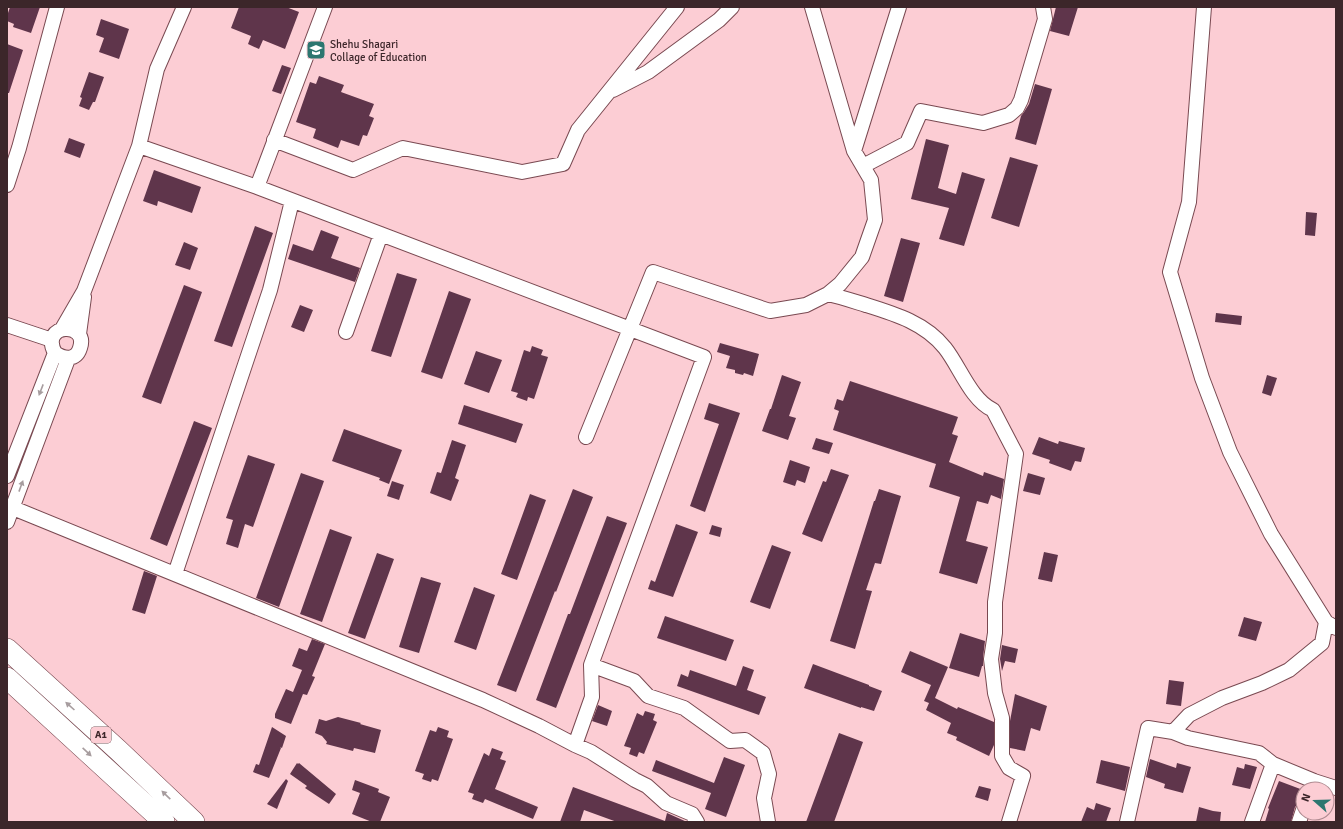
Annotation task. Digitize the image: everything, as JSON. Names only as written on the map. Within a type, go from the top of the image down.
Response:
[{"type":"highway","name":"A1","points":[[7,649],[118,750],[194,822]]},
{"type":"highway","name":"A1","points":[[7,678],[164,822]]},
{"type":"street","points":[[7,185],[13,146],[57,7]]},
{"type":"street","points":[[7,522],[13,508],[58,351],[56,333],[62,329],[84,291],[139,146],[157,69],[184,7]]},
{"type":"street","points":[[257,187],[325,7]]},
{"type":"street","points":[[274,140],[353,170],[403,148],[522,172],[563,164],[578,130],[678,7]]},
{"type":"street","points":[[607,93],[648,72],[719,20],[732,7]]},
{"type":"street","points":[[586,437],[653,272],[770,311],[806,305],[828,294],[840,284],[862,257],[875,220],[871,180],[854,151],[812,7]]},
{"type":"street","points":[[854,151],[899,7]]},
{"type":"street","points":[[863,166],[907,143],[920,111],[983,123],[1009,115],[1017,108],[1021,100],[1045,19],[1043,7]]},
{"type":"street","points":[[1173,732],[1189,715],[1222,698],[1262,683],[1289,670],[1309,652],[1322,643],[1331,625],[1271,534],[1230,452],[1202,378],[1170,272],[1190,202],[1204,7]]},
{"type":"street","points":[[139,146],[257,187],[704,357],[591,665],[592,697],[575,745]]},
{"type":"street","points":[[175,574],[270,290],[292,201]]},
{"type":"street","points":[[346,332],[381,234]]},
{"type":"street","points":[[7,325],[58,351],[75,356],[80,350],[82,342],[79,334],[84,291]]},
{"type":"street","points":[[828,294],[896,314],[911,320],[935,338],[953,359],[974,394],[986,406],[993,410],[1016,454],[995,602],[996,633],[991,659],[995,693],[1002,718],[1002,756],[1010,768],[1023,776],[1009,822]]},
{"type":"street","points":[[62,329],[70,329],[79,334]]},
{"type":"street","points":[[7,476],[58,351]]},
{"type":"street","points":[[13,508],[483,700],[591,752],[647,786],[666,803],[692,814],[697,822]]},
{"type":"street","points":[[591,665],[634,680],[648,696],[684,708],[730,740],[745,740],[763,753],[769,774],[764,798],[768,822]]},
{"type":"street","points":[[1126,822],[1148,728],[1173,732],[1188,738],[1259,753],[1273,764],[1305,781]]},
{"type":"street","points":[[1252,822],[1273,764]]},
{"type":"building","points":[[10,7],[40,7],[31,33],[13,27],[14,24],[7,21]]},
{"type":"building","points":[[239,7],[286,7],[299,12],[285,49],[263,40],[259,49],[248,44],[251,36],[231,28]]},
{"type":"building","points":[[1056,7],[1078,7],[1069,36],[1050,31]]},
{"type":"building","points":[[101,19],[129,29],[119,59],[99,52],[104,38],[96,35]]},
{"type":"building","points":[[7,44],[23,50],[9,93],[7,93]]},
{"type":"building","points":[[282,65],[291,68],[281,94],[272,91]]},
{"type":"building","points":[[89,72],[104,77],[95,102],[93,102],[89,110],[79,106],[82,98],[80,97]]},
{"type":"building","points":[[319,76],[344,85],[341,92],[374,104],[369,116],[374,118],[367,136],[363,135],[359,146],[341,140],[338,148],[313,138],[316,129],[296,122],[310,82],[316,84]]},
{"type":"building","points":[[1035,84],[1052,89],[1036,145],[1015,139],[1021,116],[1029,104]]},
{"type":"building","points":[[69,138],[85,144],[80,158],[64,152]]},
{"type":"building","points":[[926,139],[949,145],[938,188],[956,194],[962,172],[985,179],[964,246],[939,239],[949,208],[911,199]]},
{"type":"building","points":[[1010,157],[1038,165],[1019,227],[991,218]]},
{"type":"building","points":[[154,170],[201,187],[192,213],[158,201],[157,206],[143,201]]},
{"type":"building","points":[[1306,212],[1317,213],[1315,236],[1305,235]]},
{"type":"building","points":[[255,226],[273,233],[232,347],[214,341]]},
{"type":"building","points":[[321,230],[339,237],[331,258],[360,268],[355,282],[288,259],[293,244],[313,251]]},
{"type":"building","points":[[901,238],[920,243],[903,302],[884,296]]},
{"type":"building","points":[[184,242],[198,248],[190,270],[175,265]]},
{"type":"building","points":[[397,273],[417,279],[391,357],[371,351]]},
{"type":"building","points":[[184,285],[202,292],[161,404],[142,397]]},
{"type":"building","points":[[449,291],[471,299],[442,379],[421,372]]},
{"type":"building","points":[[300,305],[313,310],[304,332],[291,327]]},
{"type":"building","points":[[1216,313],[1242,316],[1241,325],[1215,322]]},
{"type":"building","points":[[720,343],[759,354],[753,376],[744,373],[743,375],[735,373],[735,370],[726,368],[730,356],[717,352]]},
{"type":"building","points":[[532,346],[543,350],[541,355],[548,357],[534,399],[528,397],[527,401],[516,397],[518,393],[511,391],[524,350],[530,352]]},
{"type":"building","points":[[476,351],[502,360],[489,393],[464,384]]},
{"type":"building","points":[[782,375],[801,382],[789,416],[796,418],[788,440],[762,431]]},
{"type":"building","points":[[1267,375],[1277,378],[1271,396],[1262,393]]},
{"type":"building","points":[[850,381],[958,417],[952,434],[958,436],[949,462],[983,476],[984,472],[1004,479],[1001,499],[991,495],[988,504],[977,501],[966,541],[988,547],[977,584],[939,573],[960,497],[929,487],[936,464],[833,430],[839,411],[834,409],[837,399],[843,401]]},
{"type":"building","points":[[709,403],[740,413],[705,512],[690,506],[719,424],[704,419]]},
{"type":"building","points":[[464,405],[523,424],[516,443],[458,424]]},
{"type":"building","points":[[194,421],[212,428],[167,546],[150,539]]},
{"type":"building","points":[[344,429],[402,450],[389,484],[379,480],[380,478],[332,461]]},
{"type":"building","points":[[1039,437],[1058,444],[1059,441],[1085,448],[1081,462],[1075,461],[1071,471],[1049,463],[1050,460],[1032,454]]},
{"type":"building","points":[[816,438],[833,443],[829,454],[812,449]]},
{"type":"building","points":[[452,440],[466,445],[455,478],[459,480],[451,501],[430,493],[437,472],[441,473]]},
{"type":"building","points":[[248,455],[275,464],[253,527],[245,524],[238,548],[226,544],[233,520],[226,518]]},
{"type":"building","points":[[790,460],[810,467],[805,483],[797,480],[795,486],[783,482]]},
{"type":"building","points":[[831,469],[849,475],[822,542],[802,534],[823,481],[826,482]]},
{"type":"building","points":[[301,473],[324,481],[279,607],[256,598]]},
{"type":"building","points":[[1028,473],[1045,478],[1040,495],[1023,491]]},
{"type":"building","points":[[392,481],[404,485],[399,500],[387,496]]},
{"type":"building","points":[[573,489],[593,497],[516,692],[497,685]]},
{"type":"building","points":[[879,489],[901,496],[881,564],[875,563],[866,590],[872,591],[855,649],[830,641]]},
{"type":"building","points":[[530,494],[546,500],[517,580],[501,574]]},
{"type":"building","points":[[607,516],[627,523],[556,708],[536,700]]},
{"type":"building","points":[[676,524],[698,532],[673,597],[648,589],[651,580],[655,582]]},
{"type":"building","points":[[712,525],[722,528],[720,537],[709,534]]},
{"type":"building","points":[[330,529],[352,537],[322,622],[300,614]]},
{"type":"building","points":[[772,545],[791,552],[770,609],[750,602]]},
{"type":"building","points":[[1044,552],[1058,555],[1052,582],[1038,579]]},
{"type":"building","points":[[377,553],[394,559],[365,639],[348,633]]},
{"type":"building","points":[[144,571],[157,576],[145,614],[132,610]]},
{"type":"building","points":[[421,577],[441,583],[419,653],[399,647]]},
{"type":"building","points":[[474,587],[495,595],[476,650],[454,642]]},
{"type":"building","points":[[665,616],[734,640],[726,661],[657,638]]},
{"type":"building","points":[[1244,617],[1262,622],[1256,641],[1238,636]]},
{"type":"building","points":[[960,633],[985,641],[983,666],[979,677],[949,668]]},
{"type":"building","points":[[312,639],[325,644],[312,676],[315,677],[307,695],[303,694],[291,724],[275,718],[275,714],[286,689],[293,692],[302,670],[292,666],[299,648],[307,651]]},
{"type":"building","points":[[1002,645],[1018,649],[1015,663],[1005,661],[1002,671],[1000,659]]},
{"type":"building","points":[[910,651],[948,667],[935,698],[957,709],[958,707],[994,722],[994,745],[989,756],[956,740],[957,737],[947,733],[951,723],[926,710],[929,703],[924,701],[931,685],[901,672]]},
{"type":"building","points":[[813,664],[882,691],[874,711],[861,708],[804,688]]},
{"type":"building","points":[[743,666],[754,670],[747,690],[766,697],[759,715],[677,686],[681,674],[688,677],[690,670],[736,686]]},
{"type":"building","points":[[1169,680],[1184,682],[1181,706],[1166,704]]},
{"type":"building","points":[[1015,694],[1047,706],[1040,731],[1031,728],[1025,751],[1010,748],[1010,721]]},
{"type":"building","points":[[598,705],[612,711],[607,726],[592,721]]},
{"type":"building","points":[[645,711],[655,714],[653,720],[657,722],[644,754],[639,752],[637,757],[629,754],[631,748],[624,746],[637,713],[643,716]]},
{"type":"building","points":[[338,717],[381,730],[375,753],[354,748],[353,751],[326,744],[327,742],[322,736],[315,733],[319,719],[326,721]]},
{"type":"building","points":[[272,727],[286,736],[282,748],[280,747],[281,748],[269,778],[253,772],[256,764],[259,765]]},
{"type":"building","points":[[438,727],[449,731],[447,737],[453,739],[438,781],[432,779],[431,782],[422,779],[424,774],[415,771],[430,730],[436,732]]},
{"type":"building","points":[[839,733],[863,742],[834,822],[806,822]]},
{"type":"building","points":[[492,748],[503,752],[500,759],[506,761],[495,789],[538,807],[533,819],[485,799],[483,803],[472,799],[474,794],[468,792],[484,753],[489,756]]},
{"type":"building","points":[[724,757],[745,765],[726,817],[705,809],[711,793],[652,771],[656,760],[714,783]]},
{"type":"building","points":[[1150,759],[1176,768],[1177,763],[1191,767],[1183,793],[1164,788],[1165,784],[1146,777]]},
{"type":"building","points":[[1101,760],[1130,767],[1125,791],[1096,783]]},
{"type":"building","points":[[297,763],[299,763],[336,794],[329,804],[305,788],[307,786],[290,774]]},
{"type":"building","points":[[1245,764],[1257,767],[1250,789],[1232,785],[1237,767],[1244,769]]},
{"type":"building","points":[[286,779],[288,781],[277,809],[267,804]]},
{"type":"building","points":[[355,780],[379,789],[378,792],[390,797],[380,822],[372,822],[352,814],[360,793],[352,790]]},
{"type":"building","points":[[1279,781],[1295,787],[1295,807],[1291,822],[1265,822],[1268,808]]},
{"type":"building","points":[[979,786],[991,789],[988,801],[975,797]]},
{"type":"building","points":[[573,787],[665,821],[667,813],[687,822],[617,822],[584,810],[580,822],[560,822]]},
{"type":"building","points":[[1096,803],[1111,808],[1106,822],[1081,822],[1087,807],[1094,810]]},
{"type":"building","points":[[1199,807],[1221,812],[1220,822],[1196,822]]},
{"type":"place","name":"Shehu Shagari Collage of Education","points":[[316,50]]}]
